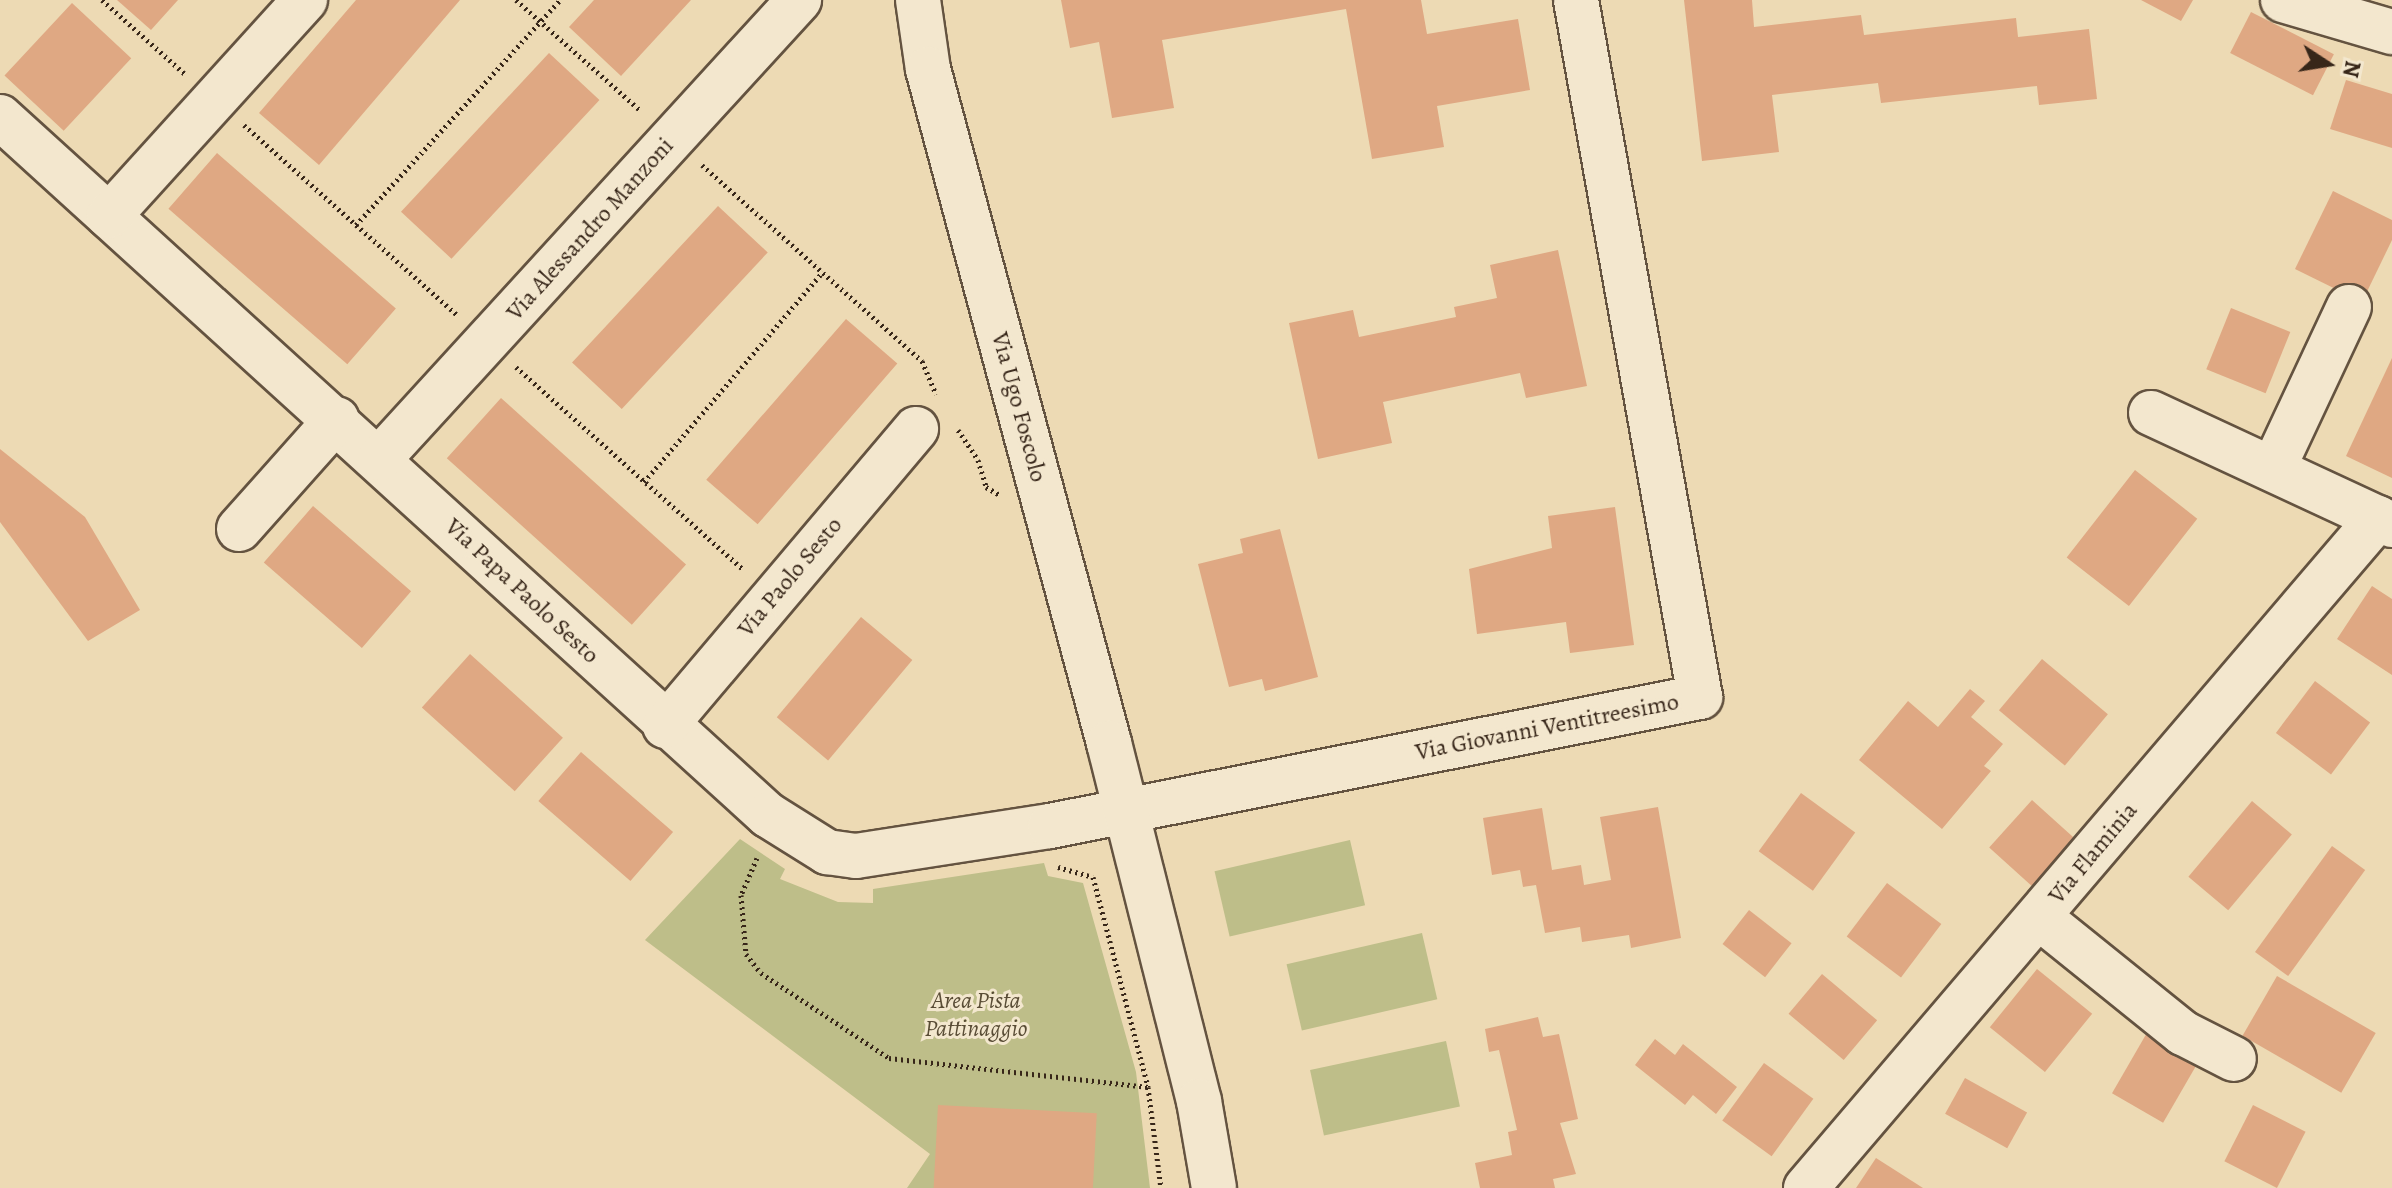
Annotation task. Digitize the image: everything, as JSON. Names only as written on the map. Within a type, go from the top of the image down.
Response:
[{"type":"street","points":[[109,216],[305,0]]},
{"type":"street","name":"Via Alessandro Manzoni","points":[[380,458],[799,0]]},
{"type":"street","name":"Via Ugo Foscolo","points":[[918,0],[928,69],[1126,812]]},
{"type":"street","name":"Via Giovanni Ventitreesimo","points":[[1126,812],[1700,697],[1576,0]]},
{"type":"street","points":[[2283,0],[2384,20]]},
{"type":"street","name":"Via Papa Paolo Sesto","points":[[0,117],[380,458],[665,726],[776,821],[827,852],[856,856],[1126,812]]},
{"type":"street","points":[[2273,469],[2349,307]]},
{"type":"street","name":"Via Flaminia","points":[[1806,1188],[2385,521],[2151,413]]},
{"type":"street","points":[[239,529],[337,419]]},
{"type":"street","name":"Via Paolo Sesto","points":[[665,726],[774,597],[935,426]]},
{"type":"street","points":[[1126,812],[1199,1101],[1214,1188]]},
{"type":"street","points":[[2039,917],[2183,1033],[2234,1059]]},
{"type":"path","points":[[102,0],[774,597]]},
{"type":"path","points":[[516,0],[922,361],[938,399],[935,426],[978,460],[986,487],[1000,495]]},
{"type":"path","points":[[356,225],[560,0]]},
{"type":"path","points":[[644,482],[823,272]]},
{"type":"path","points":[[996,480],[1004,510]]},
{"type":"path","points":[[776,821],[741,895],[746,954],[761,973],[889,1058],[1148,1087]]},
{"type":"path","points":[[1050,826],[1059,872],[1093,877],[1148,1087],[1161,1188]]},
{"type":"green space","name":"Area Pista Pattinaggio","points":[[740,839],[785,869],[780,879],[838,902],[873,903],[873,889],[1044,863],[1048,876],[1083,883],[1136,1072],[1150,1188],[907,1188],[930,1154],[645,940]]},
{"type":"green space","points":[[1350,840],[1365,905],[1230,937],[1215,871]]},
{"type":"green space","points":[[1422,933],[1437,999],[1302,1031],[1287,964]]},
{"type":"green space","points":[[1446,1041],[1460,1107],[1324,1135],[1310,1070]]},
{"type":"building","points":[[117,0],[178,0],[151,30]]},
{"type":"building","points":[[356,0],[460,0],[319,165],[259,113]]},
{"type":"building","points":[[594,0],[691,0],[621,76],[569,27]]},
{"type":"building","points":[[1061,0],[1421,0],[1427,34],[1518,19],[1530,90],[1437,106],[1444,147],[1372,159],[1346,9],[1162,40],[1174,108],[1112,118],[1099,42],[1070,48]]},
{"type":"building","points":[[1684,0],[1752,0],[1754,27],[1861,15],[1864,35],[2016,18],[2018,37],[2089,29],[2097,99],[2039,105],[2037,86],[1881,103],[1878,83],[1772,95],[1779,152],[1702,161]]},
{"type":"building","points":[[2141,0],[2193,0],[2181,21]]},
{"type":"building","points":[[72,3],[131,58],[64,131],[4,75]]},
{"type":"building","points":[[2251,12],[2334,54],[2313,95],[2230,53]]},
{"type":"building","points":[[549,53],[599,100],[451,259],[401,212]]},
{"type":"building","points":[[2346,80],[2392,94],[2392,148],[2330,129]]},
{"type":"building","points":[[217,153],[396,308],[347,364],[168,209]]},
{"type":"building","points":[[2333,191],[2392,220],[2392,240],[2362,302],[2295,269]]},
{"type":"building","points":[[718,206],[768,252],[622,409],[572,363]]},
{"type":"building","points":[[1558,250],[1587,386],[1526,398],[1520,373],[1383,402],[1392,443],[1318,459],[1289,323],[1353,310],[1359,337],[1456,317],[1454,307],[1497,298],[1490,265]]},
{"type":"building","points":[[2231,308],[2290,332],[2266,393],[2206,369]]},
{"type":"building","points":[[846,319],[897,364],[758,524],[706,480]]},
{"type":"building","points":[[2392,358],[2392,478],[2346,456]]},
{"type":"building","points":[[501,398],[686,565],[632,625],[447,458]]},
{"type":"building","points":[[0,449],[85,517],[140,610],[88,641],[0,522]]},
{"type":"building","points":[[2135,470],[2197,519],[2129,606],[2067,557]]},
{"type":"building","points":[[313,506],[411,591],[362,648],[264,563]]},
{"type":"building","points":[[1615,507],[1634,645],[1570,653],[1566,622],[1477,634],[1469,569],[1552,548],[1548,516]]},
{"type":"building","points":[[1280,529],[1318,677],[1265,691],[1262,679],[1229,687],[1198,564],[1243,553],[1240,539]]},
{"type":"building","points":[[2372,586],[2392,599],[2392,675],[2337,639]]},
{"type":"building","points":[[861,617],[912,660],[828,760],[777,717]]},
{"type":"building","points":[[470,654],[563,738],[515,791],[422,708]]},
{"type":"building","points":[[2042,659],[2108,714],[2065,766],[1999,710]]},
{"type":"building","points":[[2315,681],[2370,723],[2331,774],[2276,733]]},
{"type":"building","points":[[1970,689],[1985,701],[1971,717],[2003,744],[1984,766],[1991,771],[1942,829],[1859,760],[1908,701],[1938,727]]},
{"type":"building","points":[[581,752],[673,832],[630,881],[538,801]]},
{"type":"building","points":[[1801,793],[1855,832],[1813,891],[1759,851]]},
{"type":"building","points":[[2032,800],[2078,841],[2035,889],[1989,848]]},
{"type":"building","points":[[2252,801],[2292,834],[2228,910],[2188,877]]},
{"type":"building","points":[[1658,807],[1681,938],[1631,948],[1629,935],[1582,942],[1580,927],[1545,933],[1536,885],[1523,887],[1520,870],[1492,875],[1483,818],[1542,808],[1552,870],[1581,865],[1584,885],[1611,880],[1600,817]]},
{"type":"building","points":[[2332,846],[2365,870],[2288,976],[2255,952]]},
{"type":"building","points":[[1887,883],[1941,924],[1901,977],[1847,937]]},
{"type":"building","points":[[1749,910],[1792,943],[1765,977],[1723,944]]},
{"type":"building","points":[[2037,969],[2092,1014],[2045,1072],[1990,1027]]},
{"type":"building","points":[[1822,974],[1877,1020],[1844,1060],[1789,1014]]},
{"type":"building","points":[[2277,976],[2376,1033],[2341,1093],[2242,1036]]},
{"type":"building","points":[[1538,1017],[1543,1037],[1559,1034],[1578,1119],[1560,1123],[1576,1174],[1553,1179],[1555,1188],[1480,1188],[1475,1163],[1512,1155],[1508,1132],[1517,1130],[1499,1050],[1489,1052],[1485,1029]]},
{"type":"building","points":[[2148,1031],[2199,1060],[2163,1123],[2112,1093]]},
{"type":"building","points":[[1655,1039],[1675,1055],[1683,1044],[1737,1087],[1716,1114],[1693,1095],[1685,1105],[1635,1065]]},
{"type":"building","points":[[1764,1063],[1813,1099],[1772,1156],[1722,1120]]},
{"type":"building","points":[[1965,1078],[2027,1112],[2007,1148],[1945,1114]]},
{"type":"building","points":[[938,1105],[1097,1113],[1093,1188],[934,1188]]},
{"type":"building","points":[[2253,1105],[2306,1132],[2277,1188],[2224,1161]]},
{"type":"building","points":[[1876,1158],[1923,1188],[1856,1188]]}]
